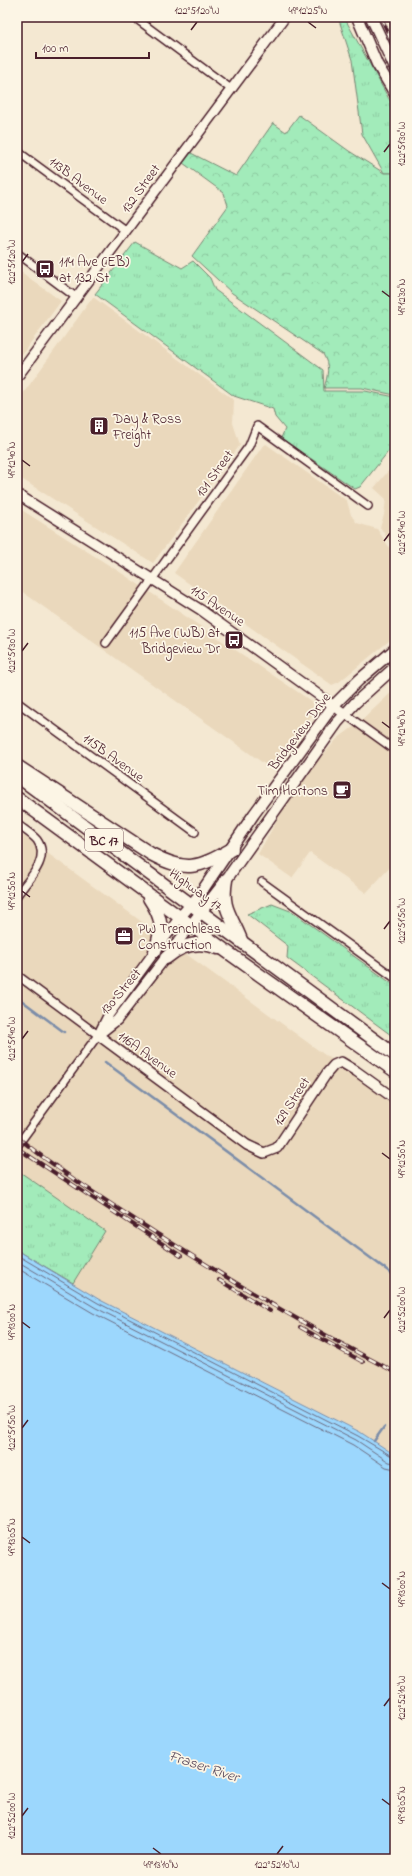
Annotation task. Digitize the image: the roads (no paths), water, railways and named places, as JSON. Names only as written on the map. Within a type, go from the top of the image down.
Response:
[{"type":"highway","points":[[17,766],[151,854],[169,863],[184,866],[198,866],[232,849]]},
{"type":"highway","name":"Highway 17","points":[[17,776],[191,904],[196,919],[226,951],[395,1071]]},
{"type":"highway","name":"Highway 17","points":[[17,798],[180,917],[196,919],[241,941],[395,1055]]},
{"type":"highway","points":[[226,880],[224,895],[226,909],[241,941]]},
{"type":"highway","points":[[143,890],[157,911],[161,921],[161,933],[155,951]]},
{"type":"highway","points":[[196,919],[334,1017],[373,1038]]},
{"type":"highway","points":[[166,958],[177,949],[191,944],[209,944],[226,951]]},
{"type":"main road","points":[[357,17],[378,64],[395,94]]},
{"type":"main road","points":[[370,17],[395,68]]},
{"type":"main road","name":"Bridgeview Drive","points":[[180,917],[232,849],[254,814],[334,706],[359,680],[395,649]]},
{"type":"main road","name":"Bridgeview Drive","points":[[196,919],[226,880],[345,714],[395,667]]},
{"type":"street","points":[[134,17],[231,89]]},
{"type":"street","name":"132 Street","points":[[17,377],[285,17]]},
{"type":"street","name":"113B Avenue","points":[[17,151],[126,231]]},
{"type":"street","points":[[17,253],[77,298]]},
{"type":"street","name":"131 Street","points":[[106,643],[249,446],[257,426],[368,506]]},
{"type":"street","name":"115 Avenue","points":[[17,494],[154,578],[248,643],[395,750]]},
{"type":"street","name":"115B Avenue","points":[[17,702],[195,832]]},
{"type":"street","points":[[17,824],[36,839],[40,845],[42,855],[40,863],[17,895]]},
{"type":"street","points":[[262,882],[395,978]]},
{"type":"street","name":"130 Street","points":[[17,1146],[98,1035],[109,1014],[180,917]]},
{"type":"street","name":"130 Street","points":[[98,1035],[117,1020],[196,919]]},
{"type":"street","name":"116A Avenue","points":[[17,975],[247,1145],[264,1153]]},
{"type":"street","name":"129 Street","points":[[264,1153],[277,1148],[327,1073],[334,1065],[340,1062],[356,1071],[395,1099]]},
{"type":"water","name":"Fraser River","points":[[17,1250],[100,1300],[360,1432],[395,1455],[395,1859],[17,1859]]},
{"type":"waterway","points":[[17,997],[64,1032]]},
{"type":"waterway","points":[[105,1062],[395,1276]]},
{"type":"waterway","points":[[374,1441],[384,1427]]},
{"type":"railway","points":[[381,17],[395,48]]},
{"type":"railway","points":[[390,17],[395,31]]},
{"type":"railway","points":[[17,1137],[87,1188],[188,1253],[305,1324],[395,1372]]},
{"type":"railway","points":[[17,1148],[181,1256]]},
{"type":"railway","points":[[219,1280],[270,1311]]},
{"type":"railway","points":[[300,1327],[363,1362]]},
{"type":"place","name":"114 Ave (EB) at 132 St","points":[[45,269]]},
{"type":"place","name":"Day & Ross Freight","points":[[99,426]]},
{"type":"place","name":"115 Ave (WB) at Bridgeview Dr","points":[[234,640]]},
{"type":"place","name":"Tim Hortons","points":[[342,790]]},
{"type":"place","name":"PW Trenchless Construction","points":[[124,936]]}]
